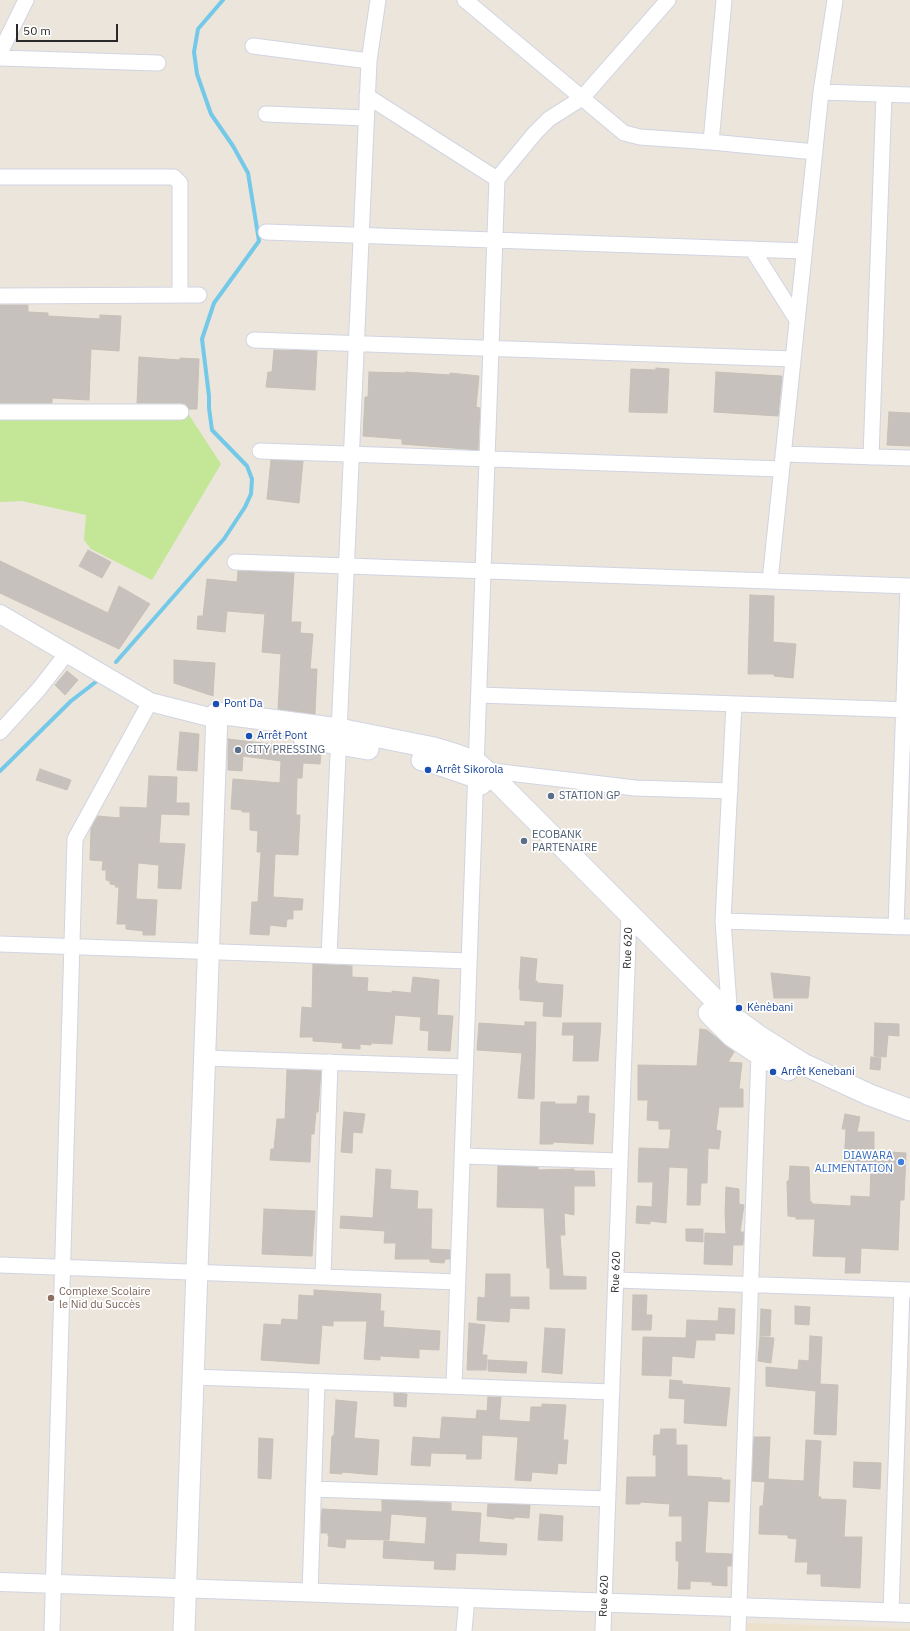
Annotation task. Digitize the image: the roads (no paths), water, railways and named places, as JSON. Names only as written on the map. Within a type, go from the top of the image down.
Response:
[{"type":"main road","points":[[184,1631],[217,719],[339,736],[432,762],[479,770],[481,784],[629,923],[730,1015],[760,1037],[803,1064],[870,1095],[910,1110]]},
{"type":"main road","points":[[629,923],[732,1036],[759,1054],[827,1091],[870,1110],[910,1124]]},
{"type":"street","points":[[0,53],[26,0]]},
{"type":"street","points":[[329,956],[367,96],[369,61],[378,0]]},
{"type":"street","points":[[465,0],[624,133],[640,137],[815,152]]},
{"type":"street","points":[[454,1386],[469,961],[479,770],[479,695],[497,179],[534,132],[549,119],[582,98],[668,0]]},
{"type":"street","points":[[711,142],[724,0]]},
{"type":"street","points":[[770,581],[821,92],[835,0]]},
{"type":"street","points":[[253,46],[369,61]]},
{"type":"street","points":[[0,58],[158,64]]},
{"type":"street","points":[[821,92],[910,95]]},
{"type":"street","points":[[871,457],[884,94]]},
{"type":"street","points":[[367,96],[497,179]]},
{"type":"street","points":[[266,114],[366,118]]},
{"type":"street","points":[[0,177],[174,176],[180,183],[180,295]]},
{"type":"street","points":[[266,232],[804,251]]},
{"type":"street","points":[[752,249],[797,320]]},
{"type":"street","points":[[0,296],[200,295]]},
{"type":"street","points":[[254,340],[793,359]]},
{"type":"street","points":[[0,412],[181,412]]},
{"type":"street","points":[[260,451],[781,469]]},
{"type":"street","points":[[783,454],[910,458]]},
{"type":"street","points":[[235,562],[909,586],[903,927],[723,921]]},
{"type":"street","points":[[0,614],[150,702],[217,719]]},
{"type":"street","points":[[0,732],[39,689],[67,653]]},
{"type":"street","points":[[479,695],[907,710]]},
{"type":"street","points":[[52,1631],[75,839],[150,702]]},
{"type":"street","points":[[732,1036],[723,921],[734,704]]},
{"type":"street","points":[[479,770],[635,788],[730,791]]},
{"type":"street","name":"Rue 620","points":[[603,1631],[629,923]]},
{"type":"street","points":[[0,944],[469,961]]},
{"type":"street","points":[[738,1631],[759,1054]]},
{"type":"street","points":[[205,1058],[465,1067]]},
{"type":"street","points":[[323,1277],[330,1062]]},
{"type":"street","points":[[462,1156],[620,1161]]},
{"type":"street","points":[[0,1265],[458,1282]]},
{"type":"street","points":[[616,1280],[906,1290],[891,1612]]},
{"type":"street","points":[[193,1377],[612,1392]]},
{"type":"street","points":[[310,1593],[317,1382]]},
{"type":"street","points":[[313,1489],[608,1499]]},
{"type":"street","points":[[0,1582],[910,1613]]},
{"type":"street","points":[[464,1631],[467,1598]]},
{"type":"waterway","points":[[116,662],[224,539],[245,507],[251,494],[252,479],[247,466],[212,430],[202,339],[214,303],[259,241],[248,173],[233,146],[211,114],[197,74],[194,52],[198,29],[223,0]]},
{"type":"waterway","points":[[0,771],[71,701],[97,681]]},
{"type":"place","name":"Pont Da","points":[[216,704]]},
{"type":"place","name":"Arrêt Pont","points":[[249,736]]},
{"type":"place","name":"CITY PRESSING","points":[[238,750]]},
{"type":"place","name":"Arrêt Sikorola","points":[[428,770]]},
{"type":"place","name":"STATION GP","points":[[551,796]]},
{"type":"place","name":"ECOBANK PARTENAIRE","points":[[524,841]]},
{"type":"place","name":"Kènèbani","points":[[739,1008]]},
{"type":"place","name":"Arrêt Kenebani","points":[[773,1072]]},
{"type":"place","name":"DIAWARA ALIMENTATION","points":[[901,1162]]},
{"type":"place","name":"Complexe Scolaire le Nid du Succès","points":[[51,1298]]}]
